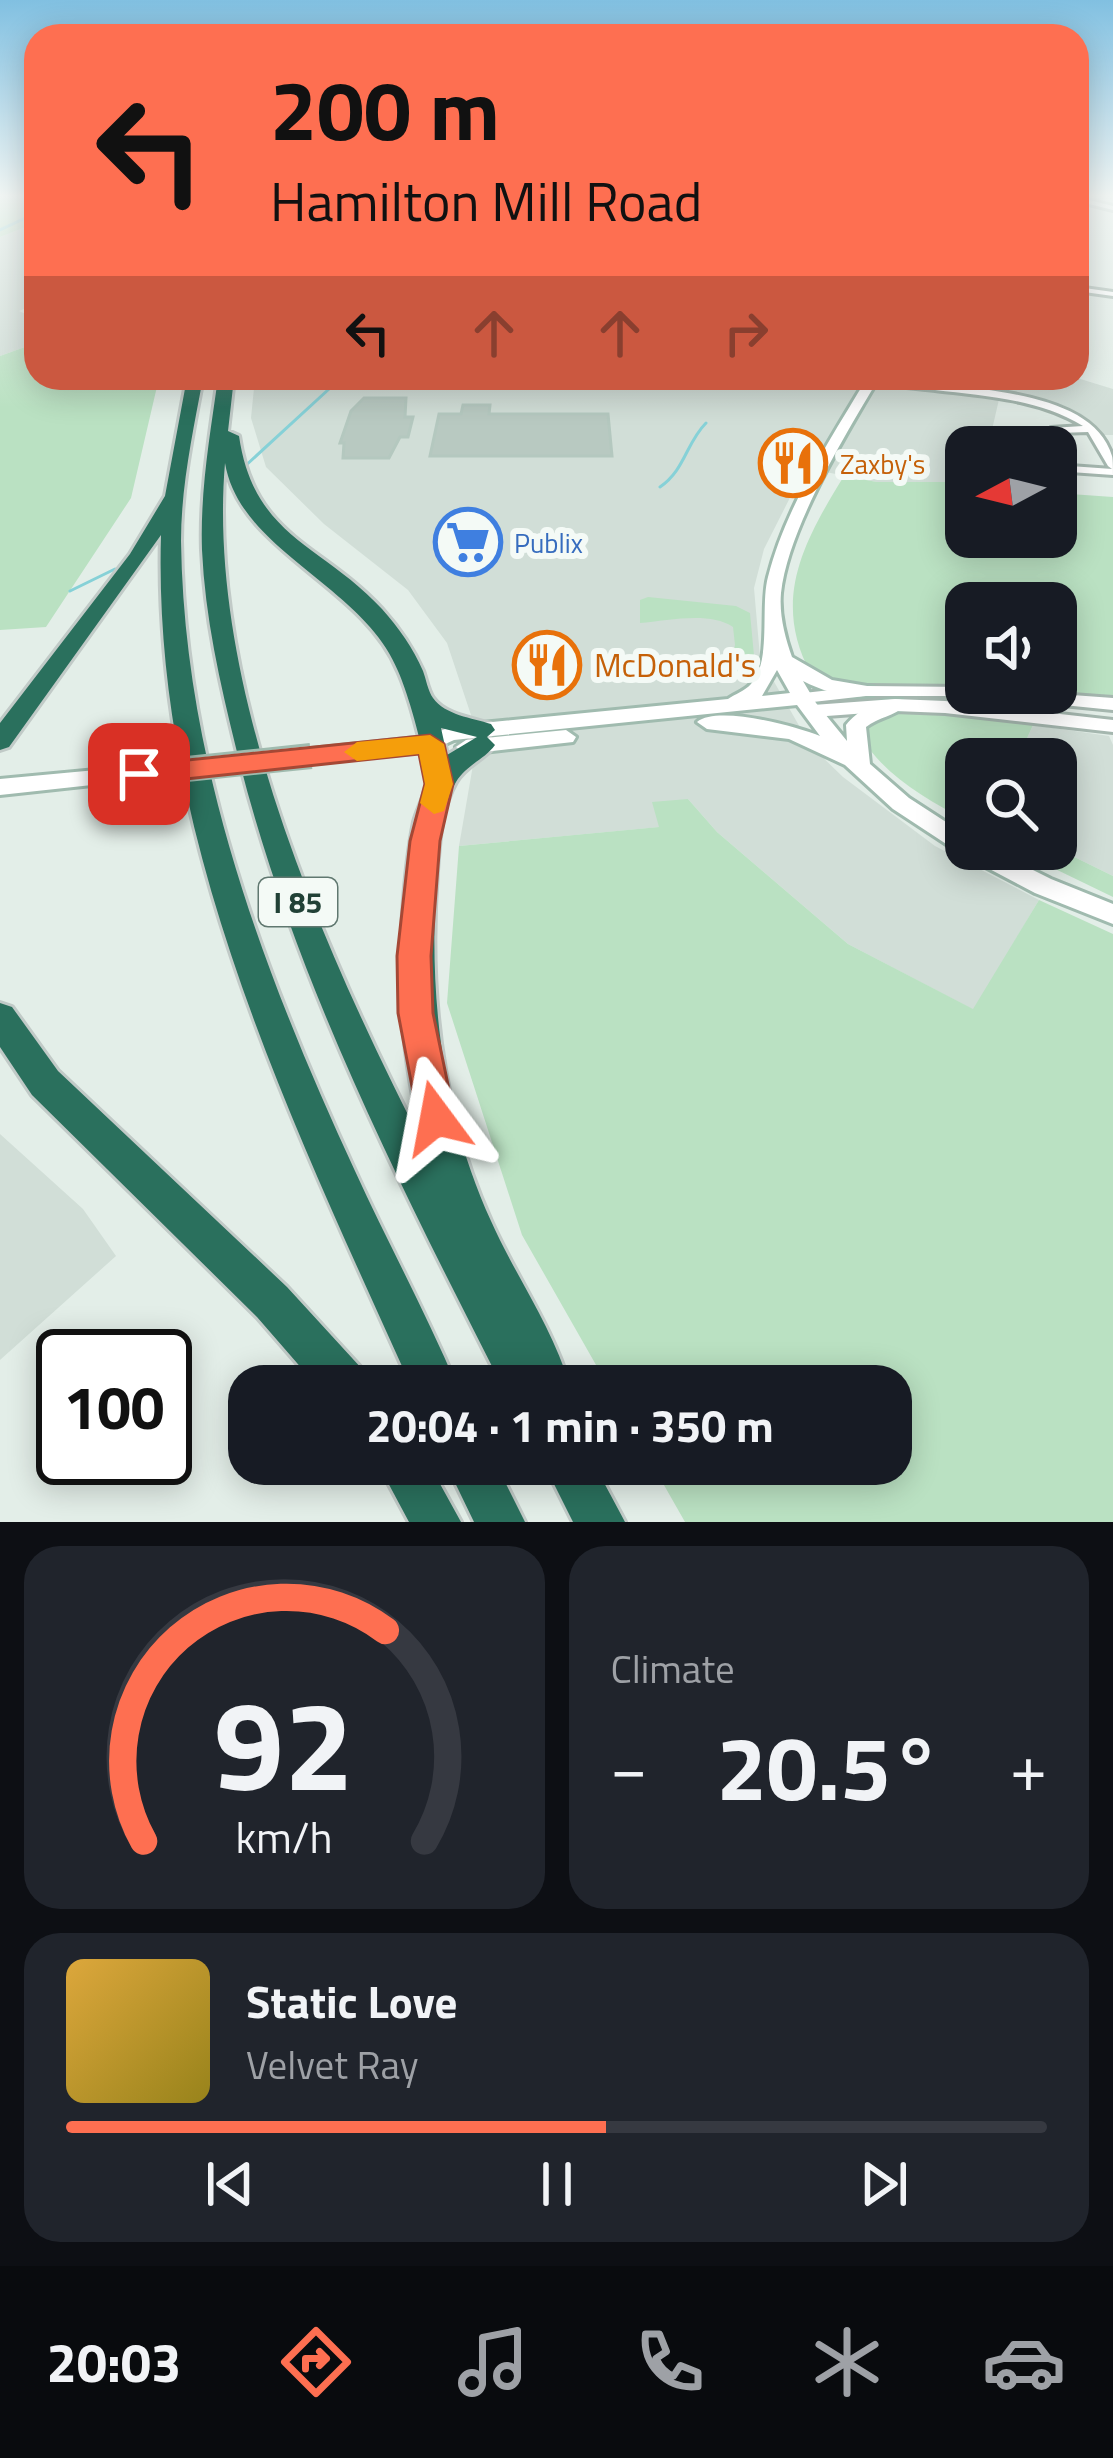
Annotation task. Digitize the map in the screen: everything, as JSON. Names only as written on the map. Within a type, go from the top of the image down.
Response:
[{"type":"highway","name":"I 85","points":[[193,390],[175,492],[171,562],[176,650],[200,788],[254,970],[320,1137],[424,1365]]},
{"type":"highway","name":"I 85","points":[[225,390],[214,474],[215,584],[225,651],[253,766],[342,1013],[515,1365]]},
{"type":"highway","points":[[227,390],[236,479],[273,531],[361,601],[391,635],[423,703],[439,784]]},
{"type":"highway","points":[[0,741],[139,556],[175,492]]},
{"type":"highway","points":[[423,703],[482,738],[452,764],[439,784],[425,841],[414,956],[415,1013],[424,1066],[453,1178],[499,1284],[542,1365]]},
{"type":"highway","points":[[0,1018],[45,1083],[272,1302],[328,1365]]},
{"type":"highway","points":[[414,1485],[436,1522]]},
{"type":"highway","points":[[481,1485],[500,1522]]},
{"type":"highway","points":[[580,1485],[600,1522]]},
{"type":"main road","points":[[713,714],[755,694],[770,677],[772,594],[790,536],[873,390]]},
{"type":"main road","points":[[772,618],[782,654],[808,705],[861,770]]},
{"type":"main road","points":[[782,654],[807,679],[826,687],[866,692]]},
{"type":"main road","points":[[0,787],[430,744],[451,748],[482,738],[808,705]]},
{"type":"main road","points":[[861,770],[856,725],[870,713],[895,705]]},
{"type":"main road","points":[[713,714],[804,734],[861,770],[945,835]]},
{"type":"main road","points":[[1012,870],[1113,914]]},
{"type":"street","points":[[953,390],[1038,404],[1090,429],[1113,469]]},
{"type":"street","points":[[1077,429],[1090,429]]},
{"type":"street","points":[[1077,468],[1113,469]]},
{"type":"street","points":[[808,705],[866,692],[945,692]]},
{"type":"street","points":[[1077,701],[1113,704]]},
{"type":"street","points":[[808,705],[895,705],[1113,726]]},
{"type":"shaded area","points":[[0,266],[24,266],[24,309],[19,311],[24,313],[24,347],[0,356]]},
{"type":"shaded area","points":[[1089,382],[1113,389],[1113,435],[1103,435],[1092,423],[1064,408],[1000,395],[993,426],[945,426],[945,482],[877,482],[805,468],[764,549],[754,588],[760,657],[810,745],[843,777],[945,851],[945,870],[981,870],[1039,900],[974,1010],[848,944],[717,832],[688,799],[660,827],[459,846],[478,736],[447,643],[408,590],[324,524],[266,467],[251,418],[254,390],[1089,390]]},
{"type":"shaded area","points":[[1033,725],[1109,736],[1113,745],[1113,876],[1077,858],[1077,738],[1027,738]]},
{"type":"shaded area","points":[[0,1134],[83,1209],[116,1256],[0,1360]]},
{"type":"green space","points":[[24,347],[24,390],[156,390],[131,498],[46,627],[0,630],[0,356]]},
{"type":"green space","points":[[844,476],[877,482],[945,482],[945,558],[1077,558],[1077,494],[1113,497],[1113,696],[1077,695],[1077,582],[945,582],[945,684],[851,684],[811,674],[799,647],[793,596],[816,524]]},
{"type":"green space","points":[[640,600],[736,606],[750,613],[755,666],[749,681],[727,675],[735,645],[733,627],[700,618],[640,623]]},
{"type":"green space","points":[[890,712],[945,713],[1033,725],[1027,738],[945,738],[945,808],[895,775],[871,751],[861,737],[870,718]]},
{"type":"green space","points":[[688,799],[717,832],[848,944],[973,1009],[1039,900],[1113,934],[1113,1522],[685,1522],[664,1485],[912,1485],[912,1365],[596,1365],[522,1235],[447,1003],[459,846],[659,827],[652,802]]},
{"type":"green space","points":[[1077,858],[1113,876],[1113,897],[1057,870],[1077,870]]},
{"type":"building","points":[[364,398],[406,398],[405,417],[413,417],[408,437],[400,437],[389,458],[343,458],[344,443],[340,443],[351,411]]},
{"type":"building","points":[[463,405],[490,405],[489,414],[608,414],[612,456],[430,456],[439,414],[461,414]]},
{"type":"waterway","points":[[243,468],[328,390]]},
{"type":"waterway","points":[[660,487],[675,473],[706,423]]},
{"type":"waterway","points":[[70,591],[115,569]]},
{"type":"slow traffic","points":[[357,752],[430,744],[439,784],[434,803]]},
{"type":"place","name":"Zaxby's","points":[[793,463]]},
{"type":"place","name":"Publix","points":[[468,542]]},
{"type":"place","name":"McDonald's","points":[[547,665]]},
{"type":"route","points":[[139,774],[430,744],[439,784],[425,841],[414,956],[415,1013],[436,1118]]}]
